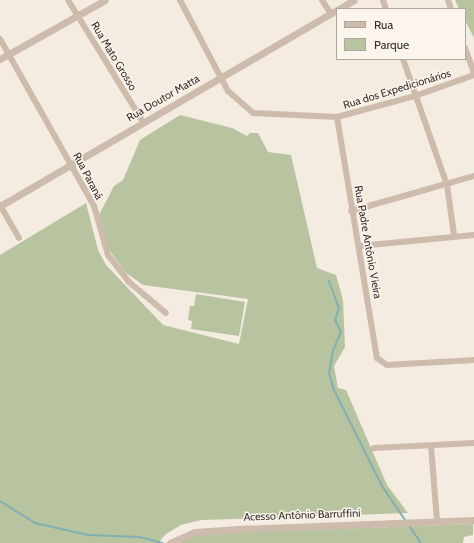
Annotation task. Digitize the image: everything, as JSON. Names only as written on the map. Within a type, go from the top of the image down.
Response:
[{"type":"street","name":"Rua Mato Grosso","points":[[68,0],[143,122]]},
{"type":"street","points":[[0,60],[105,0]]},
{"type":"street","name":"Rua dos Expedicionários","points":[[180,0],[228,92],[253,114],[337,117],[415,96],[474,74]]},
{"type":"street","points":[[322,0],[336,11]]},
{"type":"street","name":"Rua Doutor Matta","points":[[341,8],[354,0]]},
{"type":"street","name":"Rua Doutor Matta","points":[[0,206],[336,11]]},
{"type":"street","name":"Rua Paraná","points":[[0,39],[72,164],[94,206],[100,232],[112,260],[129,282],[166,313]]},
{"type":"street","points":[[466,51],[474,74]]},
{"type":"street","points":[[403,60],[447,185],[454,236]]},
{"type":"street","name":"Rua Padre Antônio Vieira","points":[[337,117],[376,358],[387,365],[474,360]]},
{"type":"street","points":[[351,211],[447,185],[474,176]]},
{"type":"street","points":[[0,206],[19,238]]},
{"type":"street","points":[[359,246],[474,235]]},
{"type":"street","points":[[374,448],[474,443]]},
{"type":"street","points":[[431,446],[437,520]]},
{"type":"street","name":"Acesso Antônio Barruffini","points":[[170,543],[195,532],[437,520],[474,520]]},
{"type":"green space","points":[[455,0],[474,0],[474,38],[466,22],[466,8],[459,8]]},
{"type":"green space","points":[[180,115],[232,128],[247,136],[250,133],[258,133],[268,152],[291,155],[317,268],[336,275],[343,300],[345,347],[334,366],[338,388],[346,390],[387,485],[408,513],[201,520],[181,525],[166,534],[158,543],[0,543],[0,255],[86,203],[98,250],[106,265],[163,325],[239,344],[248,299],[143,285],[125,272],[107,247],[99,215],[114,186],[123,180],[140,140]]},
{"type":"green space","points":[[196,294],[245,302],[239,336],[191,329],[192,321],[188,320],[190,306],[194,306]]},
{"type":"green space","points":[[473,524],[473,535],[464,537],[463,543],[179,543],[199,534]]},
{"type":"waterway","points":[[329,281],[339,308],[335,320],[341,332],[333,351],[329,373],[334,390],[382,486],[405,520]]},
{"type":"waterway","points":[[0,501],[35,523],[88,535],[140,537],[162,543]]},
{"type":"waterway","points":[[408,524],[421,543]]}]
